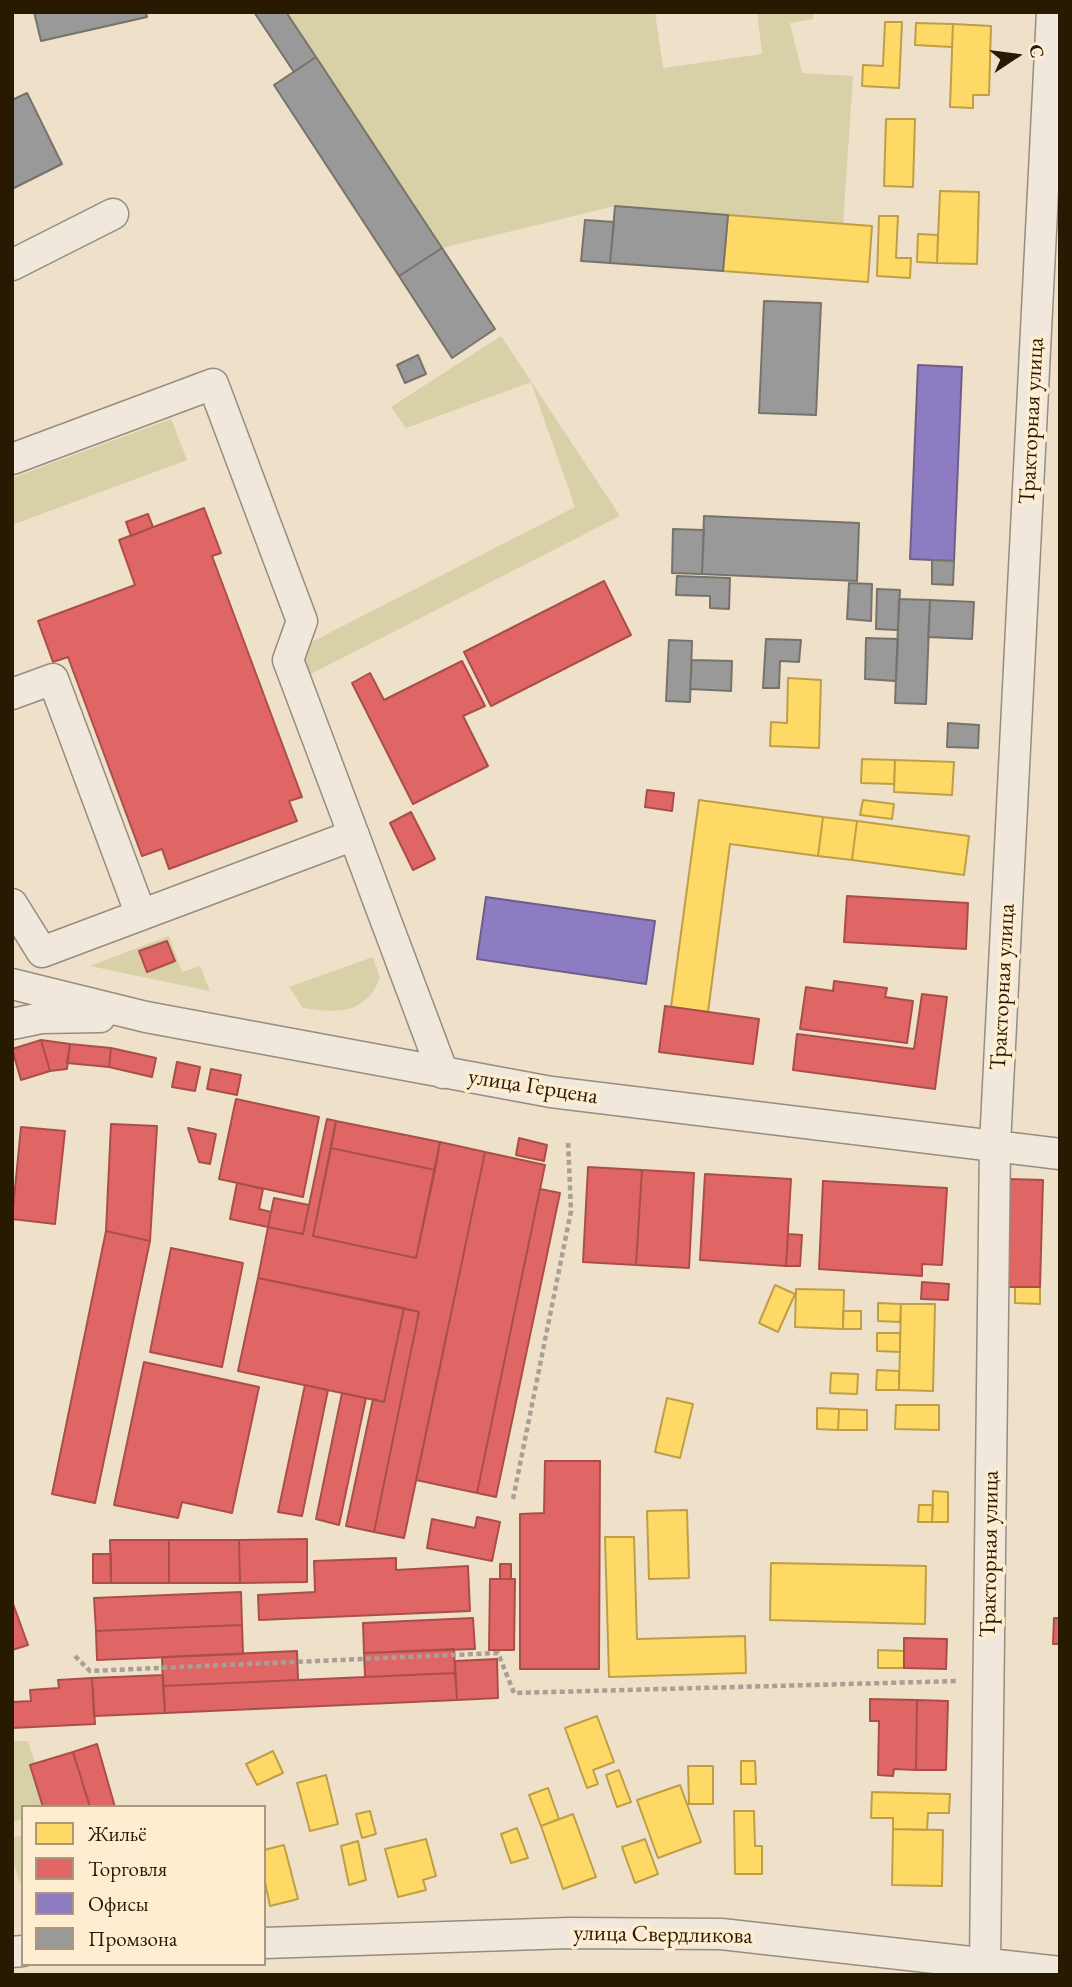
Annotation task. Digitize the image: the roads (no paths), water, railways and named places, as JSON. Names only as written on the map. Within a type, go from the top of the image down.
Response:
[{"type":"street","name":"Тракторная улица","points":[[985,1963],[995,1145],[1052,12]]},
{"type":"street","points":[[12,265],[113,214]]},
{"type":"street","points":[[12,459],[213,384],[302,621],[288,660],[443,1073]]},
{"type":"street","points":[[12,694],[53,679],[141,915]]},
{"type":"street","points":[[12,904],[42,952],[354,835]]},
{"type":"street","name":"улица Герцена","points":[[12,984],[146,1017],[551,1092],[1060,1154]]},
{"type":"street","points":[[12,1024],[54,1018],[146,1017]]},
{"type":"street","name":"улица Свердликова","points":[[266,1943],[569,1933],[673,1933],[772,1938],[985,1963],[1026,1971],[1060,1972]]}]
